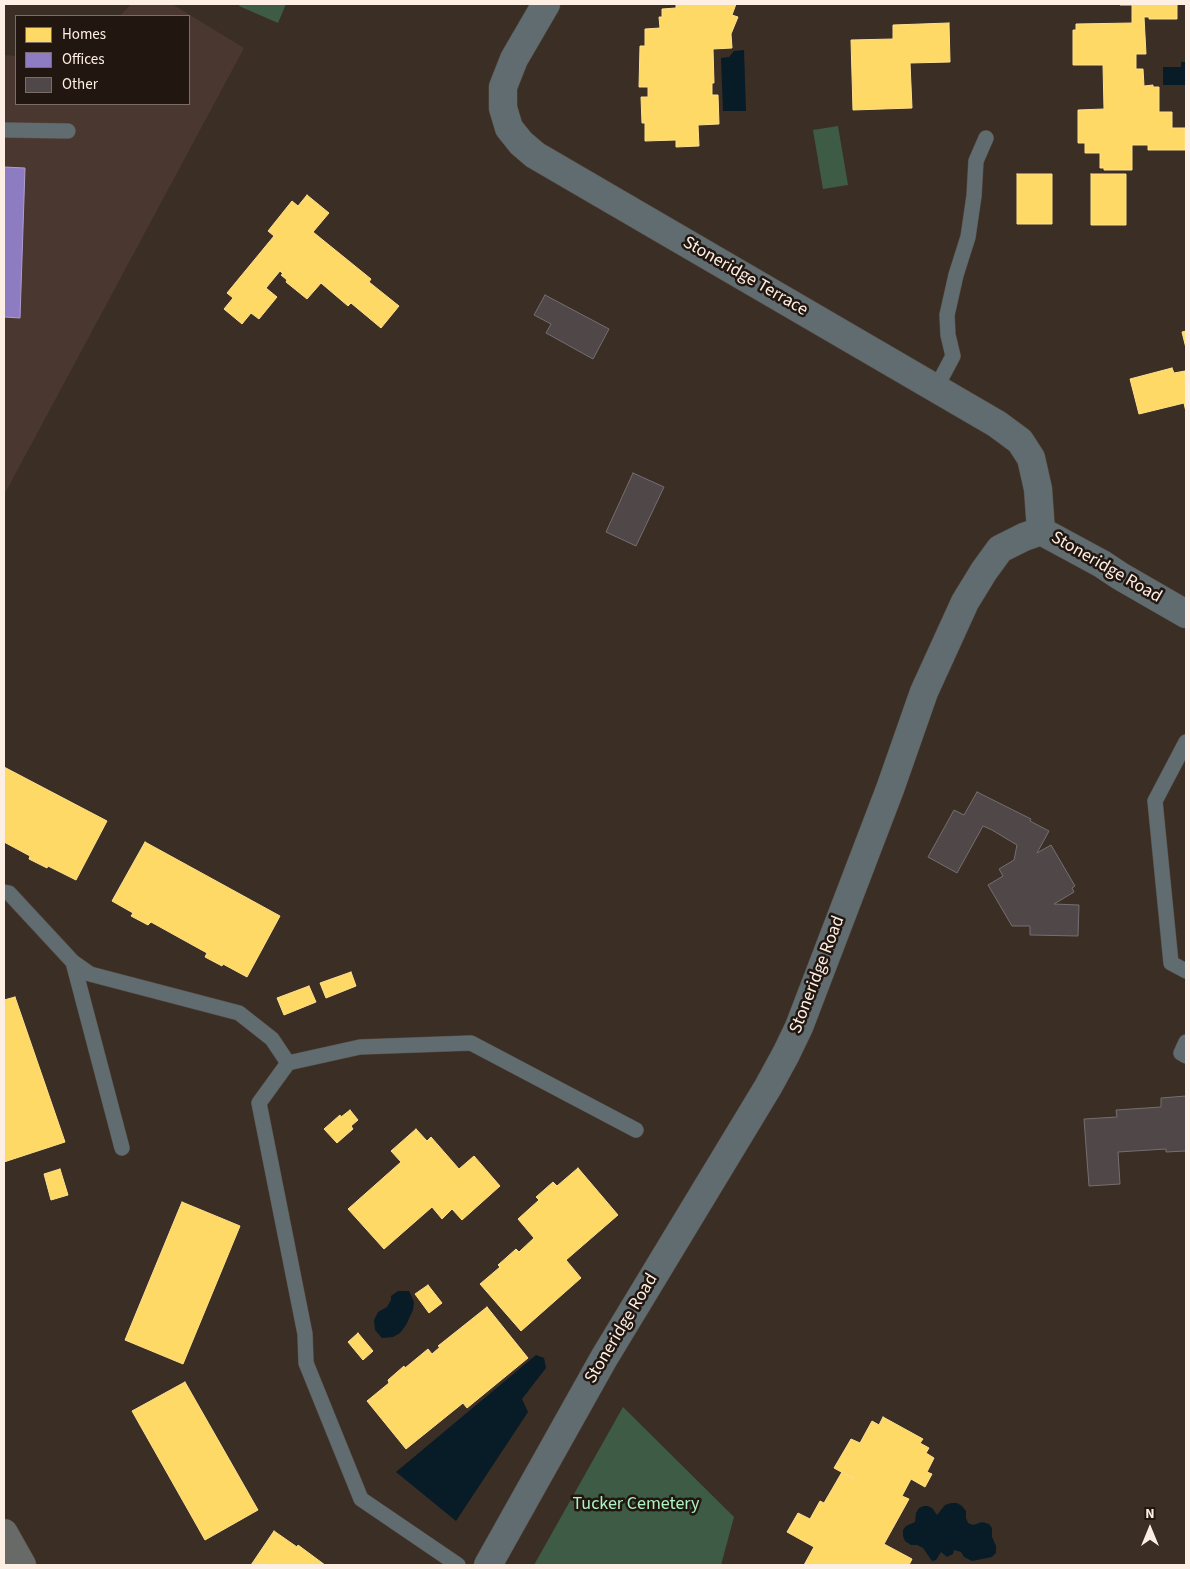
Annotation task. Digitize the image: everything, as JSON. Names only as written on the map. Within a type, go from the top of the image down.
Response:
[{"type":"highway","points":[[4,1533],[22,1565]]},
{"type":"street","name":"Stoneridge Terrace","points":[[546,4],[514,59],[504,87],[504,108],[509,128],[521,143],[535,155],[936,388],[997,424],[1020,441],[1031,458],[1038,489],[1041,531]]},
{"type":"street","name":"Stoneridge Road","points":[[488,1565],[604,1358],[768,1087],[786,1054],[883,807],[924,692],[965,602],[1000,549],[1041,531],[1102,564],[1186,614]]},
{"type":"lane","points":[[4,130],[68,131]]},
{"type":"lane","points":[[936,388],[953,356],[948,335],[947,316],[956,275],[968,237],[974,196],[976,161],[986,138]]},
{"type":"lane","points":[[1186,742],[1155,801],[1171,963],[1186,972]]},
{"type":"lane","points":[[4,892],[9,893],[73,962],[90,974],[238,1013],[272,1040],[288,1063]]},
{"type":"lane","points":[[73,962],[122,1148]]},
{"type":"lane","points":[[1186,1042],[1181,1053],[1186,1056]]},
{"type":"lane","points":[[458,1565],[361,1499],[306,1363],[305,1334],[259,1103],[288,1063],[360,1048],[471,1044],[636,1130]]},
{"type":"shaded area","points":[[131,4],[172,4],[190,15],[121,15]]},
{"type":"shaded area","points":[[190,15],[244,48],[4,495],[4,55],[15,56],[15,105],[190,105]]},
{"type":"green space","points":[[240,4],[286,4],[278,23],[239,6]]},
{"type":"green space","points":[[838,126],[848,185],[823,189],[813,130]]},
{"type":"green space","name":"Tucker Cemetery","points":[[623,1407],[734,1517],[721,1565],[534,1565]]},
{"type":"water","points":[[744,50],[746,111],[723,111],[721,58],[729,57],[734,51]]},
{"type":"water","points":[[1181,62],[1186,62],[1186,85],[1163,85],[1163,67],[1181,67]]},
{"type":"water","points":[[398,1291],[409,1291],[414,1302],[413,1310],[400,1333],[393,1337],[382,1338],[375,1330],[374,1320],[378,1312],[387,1307],[391,1296]]},
{"type":"water","points":[[536,1355],[544,1358],[546,1368],[522,1399],[528,1412],[456,1521],[396,1472]]},
{"type":"water","points":[[957,1503],[962,1506],[966,1511],[968,1523],[973,1525],[982,1522],[989,1524],[992,1528],[992,1537],[996,1546],[996,1553],[992,1557],[972,1561],[964,1557],[961,1552],[954,1550],[953,1554],[947,1557],[941,1552],[936,1560],[932,1561],[923,1548],[911,1545],[905,1541],[903,1530],[906,1526],[915,1522],[916,1513],[919,1508],[928,1506],[937,1515],[945,1505]]},
{"type":"building: Homes","points":[[676,4],[736,4],[732,15],[738,17],[731,34],[732,48],[713,49],[714,83],[712,83],[712,95],[718,95],[719,124],[698,125],[699,146],[676,147],[676,140],[645,141],[645,123],[642,123],[641,97],[648,97],[648,87],[639,87],[640,46],[645,46],[645,29],[660,28],[659,17],[662,17],[662,9],[676,8]]},
{"type":"building: Homes","points":[[1120,4],[1177,4],[1177,19],[1149,19],[1149,17],[1144,17],[1146,54],[1136,54],[1136,69],[1143,69],[1144,86],[1153,85],[1153,87],[1159,87],[1159,112],[1172,112],[1172,128],[1185,128],[1185,150],[1148,150],[1148,145],[1132,145],[1132,170],[1104,170],[1104,168],[1100,168],[1100,153],[1085,153],[1085,143],[1078,143],[1078,110],[1104,109],[1103,65],[1073,65],[1073,30],[1076,30],[1076,24],[1132,23],[1132,5]]},
{"type":"building: Homes","points":[[949,23],[950,62],[910,63],[912,108],[853,110],[851,40],[893,39],[893,25]]},
{"type":"building: Homes","points":[[1017,174],[1052,174],[1052,224],[1017,224]]},
{"type":"building: Homes","points":[[1091,174],[1126,174],[1126,225],[1091,225]]},
{"type":"building: Homes","points":[[307,195],[329,213],[313,232],[371,279],[369,282],[399,306],[381,328],[351,303],[348,306],[321,283],[307,299],[286,282],[287,280],[281,275],[283,274],[280,271],[266,288],[277,297],[259,319],[251,313],[242,324],[224,309],[233,298],[227,293],[274,236],[268,231],[292,201],[298,206]]},
{"type":"building: Homes","points":[[1186,331],[1186,348],[1182,332]]},
{"type":"building: Homes","points":[[1172,368],[1174,373],[1185,371],[1186,412],[1184,403],[1139,414],[1130,379]]},
{"type":"building: Homes","points":[[4,767],[107,821],[76,880],[29,859],[30,856],[4,842]]},
{"type":"building: Homes","points":[[145,842],[280,916],[247,977],[205,957],[207,953],[151,922],[148,925],[131,916],[133,913],[112,901]]},
{"type":"building: Homes","points":[[351,972],[356,986],[326,998],[320,983]]},
{"type":"building: Homes","points":[[309,986],[316,1002],[284,1015],[277,998]]},
{"type":"building: Homes","points":[[15,997],[65,1142],[4,1162],[4,1000]]},
{"type":"building: Homes","points":[[350,1110],[358,1120],[351,1126],[353,1129],[337,1143],[324,1129],[340,1115],[341,1117]]},
{"type":"building: Homes","points":[[416,1129],[427,1141],[431,1137],[459,1169],[474,1156],[500,1186],[462,1220],[452,1209],[442,1219],[432,1207],[384,1249],[348,1209],[401,1162],[391,1151]]},
{"type":"building: Homes","points":[[578,1168],[618,1215],[566,1260],[581,1278],[521,1331],[480,1284],[500,1267],[498,1265],[516,1249],[519,1252],[534,1238],[518,1219],[539,1200],[536,1197],[553,1182],[557,1186]]},
{"type":"building: Homes","points":[[60,1169],[68,1195],[51,1200],[44,1174]]},
{"type":"building: Homes","points":[[182,1202],[240,1226],[183,1364],[125,1340]]},
{"type":"building: Homes","points":[[428,1285],[442,1303],[429,1313],[415,1294]]},
{"type":"building: Homes","points":[[487,1307],[528,1358],[467,1408],[463,1403],[406,1449],[367,1401],[389,1383],[388,1380],[404,1366],[405,1368],[428,1349],[432,1354],[440,1347],[438,1346]]},
{"type":"building: Homes","points":[[358,1333],[373,1351],[363,1360],[348,1342]]},
{"type":"building: Homes","points":[[185,1382],[258,1510],[205,1540],[132,1411]]},
{"type":"building: Homes","points":[[883,1417],[923,1439],[920,1443],[929,1448],[926,1453],[934,1458],[927,1472],[932,1474],[925,1487],[911,1479],[902,1496],[909,1499],[884,1544],[912,1559],[909,1565],[804,1565],[814,1547],[787,1532],[798,1513],[810,1519],[820,1501],[824,1503],[842,1472],[834,1468],[851,1439],[860,1443],[872,1421],[879,1425]]},
{"type":"building: Homes","points":[[274,1531],[297,1547],[298,1545],[325,1565],[251,1565]]},
{"type":"building: Offices","points":[[4,167],[25,168],[20,318],[4,317]]},
{"type":"building: Other","points":[[545,295],[609,329],[593,359],[546,333],[551,324],[534,315]]},
{"type":"building: Other","points":[[633,473],[664,487],[636,546],[606,532]]},
{"type":"building: Other","points":[[977,792],[1031,819],[1030,821],[1049,831],[1037,853],[1051,845],[1075,886],[1072,888],[1074,892],[1054,904],[1079,905],[1078,936],[1030,935],[1030,926],[1012,926],[988,885],[1003,876],[999,869],[1014,860],[1017,845],[992,830],[983,826],[957,873],[928,857],[954,810],[964,815]]},
{"type":"building: Other","points":[[1186,1096],[1186,1151],[1166,1152],[1166,1149],[1118,1152],[1120,1184],[1089,1186],[1084,1119],[1117,1117],[1116,1110],[1161,1107],[1161,1098]]}]
